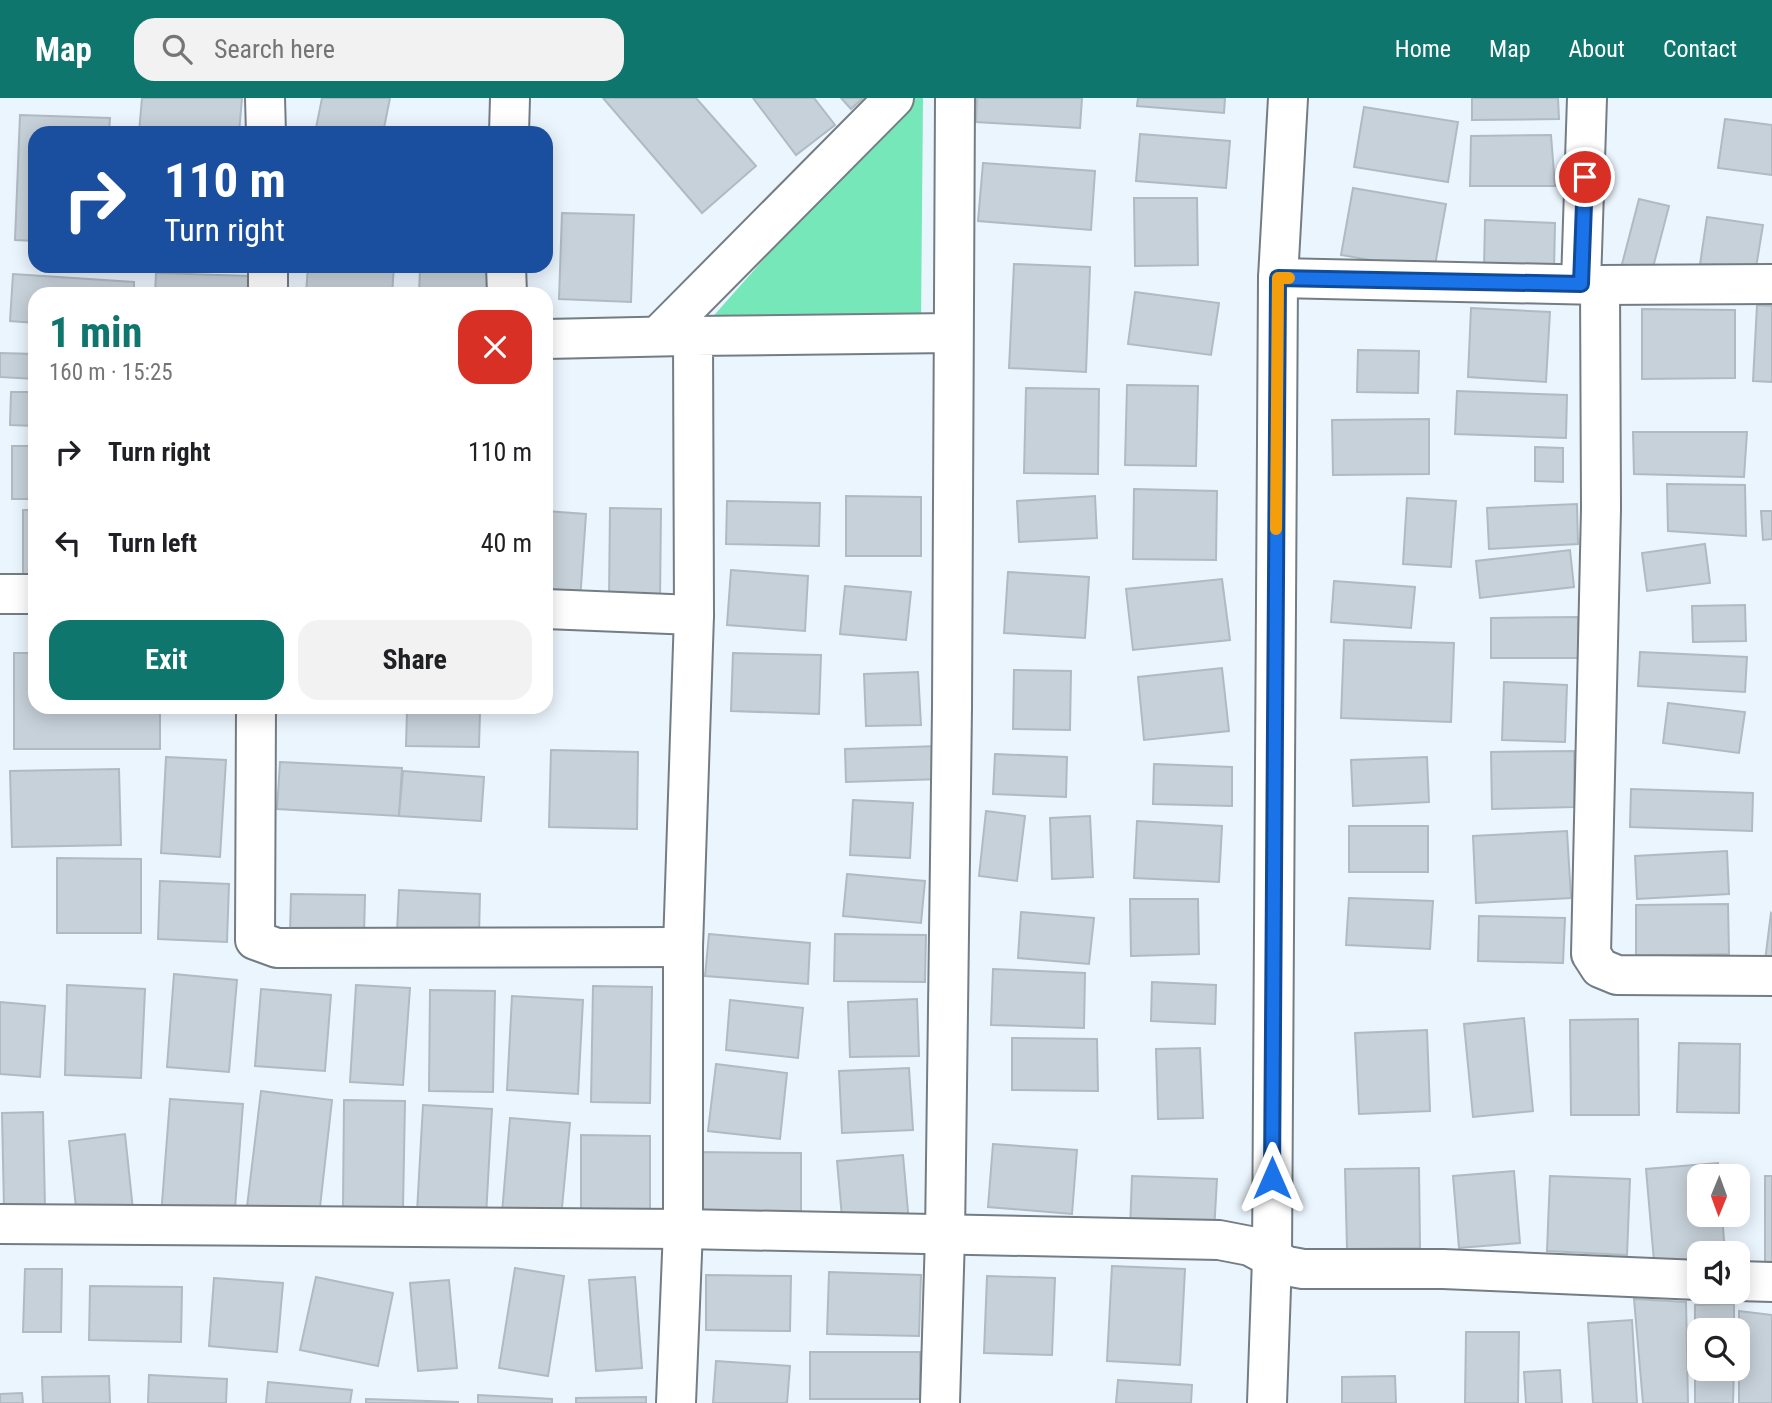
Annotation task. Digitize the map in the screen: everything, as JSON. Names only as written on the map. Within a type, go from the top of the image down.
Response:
[{"type":"street","points":[[265,98],[266,126]]},
{"type":"street","points":[[509,126],[510,98]]},
{"type":"street","points":[[676,1403],[683,1229],[683,947],[694,615],[675,336],[894,98]]},
{"type":"street","points":[[940,1403],[945,1236],[952,708],[955,98]]},
{"type":"street","points":[[1267,1403],[1272,1259],[1278,278],[1288,98]]},
{"type":"street","points":[[1587,98],[1591,284],[1601,509],[1591,954],[1600,968],[1616,975],[1772,976]]},
{"type":"street","points":[[1278,278],[1591,284],[1772,284]]},
{"type":"street","points":[[553,339],[953,333]]},
{"type":"street","points":[[0,594],[28,594]]},
{"type":"street","points":[[553,609],[694,615]]},
{"type":"street","points":[[256,714],[255,940],[277,948],[683,947]]},
{"type":"street","points":[[0,1224],[683,1229],[1219,1240],[1250,1246],[1287,1266],[1303,1269],[1443,1269],[1687,1279]]},
{"type":"street","points":[[1750,1281],[1772,1282]]},
{"type":"green space","points":[[907,98],[923,98],[921,323],[708,322]]},
{"type":"building","points":[[142,98],[242,98],[240,126],[140,126]]},
{"type":"building","points":[[322,98],[390,98],[384,126],[316,126]]},
{"type":"building","points":[[603,98],[696,98],[756,166],[702,213]]},
{"type":"building","points":[[753,98],[814,98],[835,125],[796,155]]},
{"type":"building","points":[[841,98],[863,98],[851,109]]},
{"type":"building","points":[[977,98],[1082,98],[1080,128],[976,122]]},
{"type":"building","points":[[1138,98],[1225,98],[1224,113],[1137,106]]},
{"type":"building","points":[[1472,98],[1558,98],[1559,119],[1472,120]]},
{"type":"building","points":[[1364,107],[1458,122],[1448,182],[1354,167]]},
{"type":"building","points":[[20,115],[110,118],[109,126],[28,126],[28,241],[15,240]]},
{"type":"building","points":[[1725,119],[1772,125],[1772,175],[1718,168]]},
{"type":"building","points":[[1140,134],[1230,141],[1226,188],[1136,181]]},
{"type":"building","points":[[1551,135],[1555,186],[1470,186],[1471,136]]},
{"type":"building","points":[[983,163],[1095,171],[1091,230],[978,221]]},
{"type":"building","points":[[1353,188],[1446,204],[1434,271],[1341,255]]},
{"type":"building","points":[[1134,198],[1197,198],[1198,265],[1135,266]]},
{"type":"building","points":[[1639,199],[1669,206],[1651,275],[1621,268]]},
{"type":"building","points":[[562,213],[634,215],[631,302],[559,299]]},
{"type":"building","points":[[1707,217],[1763,225],[1754,280],[1699,271]]},
{"type":"building","points":[[1485,220],[1555,223],[1554,271],[1484,268]]},
{"type":"building","points":[[1014,264],[1090,267],[1086,372],[1009,368]]},
{"type":"building","points":[[156,273],[251,276],[251,287],[155,287]]},
{"type":"building","points":[[308,273],[394,273],[392,287],[306,287]]},
{"type":"building","points":[[420,273],[500,273],[499,287],[419,287]]},
{"type":"building","points":[[13,274],[134,282],[134,287],[28,287],[28,322],[10,321]]},
{"type":"building","points":[[1135,292],[1219,303],[1211,355],[1128,344]]},
{"type":"building","points":[[1757,305],[1772,306],[1772,382],[1753,381]]},
{"type":"building","points":[[1471,308],[1550,312],[1546,382],[1468,377]]},
{"type":"building","points":[[1642,309],[1735,310],[1735,378],[1642,379]]},
{"type":"building","points":[[1358,350],[1419,351],[1418,393],[1357,392]]},
{"type":"building","points":[[0,353],[28,354],[28,379],[0,377]]},
{"type":"building","points":[[1127,385],[1198,386],[1196,466],[1125,465]]},
{"type":"building","points":[[1026,388],[1099,389],[1098,474],[1024,473]]},
{"type":"building","points":[[1457,391],[1567,395],[1566,438],[1455,434]]},
{"type":"building","points":[[11,392],[28,392],[28,426],[10,425]]},
{"type":"building","points":[[1429,419],[1429,474],[1333,475],[1332,420]]},
{"type":"building","points":[[1633,432],[1747,432],[1744,477],[1634,474]]},
{"type":"building","points":[[12,446],[28,446],[28,499],[12,499]]},
{"type":"building","points":[[1535,447],[1563,448],[1563,482],[1535,481]]},
{"type":"building","points":[[1667,484],[1745,485],[1746,536],[1668,531]]},
{"type":"building","points":[[1134,489],[1217,491],[1216,560],[1133,559]]},
{"type":"building","points":[[846,496],[921,497],[921,556],[846,556]]},
{"type":"building","points":[[1095,496],[1097,538],[1019,542],[1017,501]]},
{"type":"building","points":[[1407,498],[1456,501],[1451,567],[1403,564]]},
{"type":"building","points":[[727,501],[820,503],[819,546],[726,544]]},
{"type":"building","points":[[1577,504],[1578,544],[1489,549],[1487,508]]},
{"type":"building","points":[[610,508],[661,509],[660,600],[609,600]]},
{"type":"building","points":[[23,510],[28,510],[28,586],[23,586]]},
{"type":"building","points":[[1761,511],[1772,511],[1772,539],[1763,540]]},
{"type":"building","points":[[553,512],[586,514],[580,601],[553,599]]},
{"type":"building","points":[[1705,544],[1710,583],[1647,591],[1642,553]]},
{"type":"building","points":[[1570,550],[1574,587],[1480,598],[1476,561]]},
{"type":"building","points":[[731,570],[808,576],[805,631],[727,625]]},
{"type":"building","points":[[1008,572],[1089,577],[1085,638],[1004,633]]},
{"type":"building","points":[[1222,579],[1230,640],[1133,650],[1126,589]]},
{"type":"building","points":[[1334,581],[1415,587],[1411,628],[1331,622]]},
{"type":"building","points":[[845,586],[911,592],[906,640],[840,634]]},
{"type":"building","points":[[1745,605],[1746,641],[1693,642],[1692,606]]},
{"type":"building","points":[[1578,617],[1578,658],[1491,658],[1491,618]]},
{"type":"building","points":[[1344,640],[1454,643],[1451,722],[1341,718]]},
{"type":"building","points":[[1640,652],[1747,657],[1745,692],[1638,686]]},
{"type":"building","points":[[14,653],[28,653],[28,714],[160,714],[160,749],[14,749]]},
{"type":"building","points":[[733,653],[821,655],[819,714],[731,711]]},
{"type":"building","points":[[1222,668],[1229,731],[1144,740],[1138,677]]},
{"type":"building","points":[[1014,670],[1071,671],[1070,730],[1013,729]]},
{"type":"building","points":[[918,672],[921,725],[866,726],[864,674]]},
{"type":"building","points":[[1504,682],[1567,685],[1565,742],[1502,740]]},
{"type":"building","points":[[1668,703],[1745,712],[1739,753],[1663,743]]},
{"type":"building","points":[[407,714],[480,714],[479,747],[406,746]]},
{"type":"building","points":[[940,746],[942,779],[846,782],[845,749]]},
{"type":"building","points":[[551,750],[638,752],[637,829],[549,827]]},
{"type":"building","points":[[1574,751],[1574,807],[1492,809],[1491,752]]},
{"type":"building","points":[[995,754],[1067,757],[1066,797],[993,794]]},
{"type":"building","points":[[166,757],[226,760],[220,857],[161,853]]},
{"type":"building","points":[[1427,757],[1429,802],[1353,806],[1351,760]]},
{"type":"building","points":[[280,762],[402,768],[399,816],[277,809]]},
{"type":"building","points":[[1154,764],[1232,767],[1232,806],[1153,804]]},
{"type":"building","points":[[119,769],[121,845],[12,847],[10,771]]},
{"type":"building","points":[[403,771],[484,777],[481,821],[399,816]]},
{"type":"building","points":[[1631,789],[1753,793],[1752,831],[1630,827]]},
{"type":"building","points":[[853,800],[913,803],[910,858],[850,855]]},
{"type":"building","points":[[986,811],[1025,816],[1017,881],[979,876]]},
{"type":"building","points":[[1090,816],[1093,877],[1052,879],[1050,818]]},
{"type":"building","points":[[1137,821],[1222,826],[1219,882],[1134,878]]},
{"type":"building","points":[[1349,826],[1428,826],[1428,872],[1349,872]]},
{"type":"building","points":[[1567,831],[1571,898],[1476,903],[1473,836]]},
{"type":"building","points":[[1727,851],[1729,894],[1637,899],[1635,856]]},
{"type":"building","points":[[57,858],[141,859],[141,933],[57,933]]},
{"type":"building","points":[[847,874],[925,881],[921,923],[843,916]]},
{"type":"building","points":[[160,881],[229,884],[227,942],[158,939]]},
{"type":"building","points":[[399,890],[480,894],[479,935],[397,932]]},
{"type":"building","points":[[291,894],[365,895],[364,935],[290,934]]},
{"type":"building","points":[[1349,898],[1433,901],[1430,949],[1346,945]]},
{"type":"building","points":[[1130,899],[1198,899],[1199,954],[1131,956]]},
{"type":"building","points":[[1728,904],[1729,954],[1636,956],[1636,905]]},
{"type":"building","points":[[1021,912],[1094,918],[1089,964],[1018,958]]},
{"type":"building","points":[[1772,914],[1772,962],[1765,961]]},
{"type":"building","points":[[1479,916],[1565,918],[1563,963],[1478,961]]},
{"type":"building","points":[[709,934],[810,943],[808,984],[705,976]]},
{"type":"building","points":[[835,934],[926,935],[925,982],[834,981]]},
{"type":"building","points":[[993,969],[1085,973],[1084,1028],[991,1025]]},
{"type":"building","points":[[174,974],[237,980],[229,1072],[167,1067]]},
{"type":"building","points":[[1152,982],[1216,985],[1215,1024],[1151,1021]]},
{"type":"building","points":[[67,985],[145,989],[141,1078],[65,1075]]},
{"type":"building","points":[[356,985],[410,988],[403,1085],[350,1082]]},
{"type":"building","points":[[593,986],[652,987],[650,1103],[591,1102]]},
{"type":"building","points":[[261,989],[331,995],[325,1071],[255,1066]]},
{"type":"building","points":[[430,990],[495,991],[493,1092],[429,1091]]},
{"type":"building","points":[[512,996],[583,1000],[578,1094],[507,1090]]},
{"type":"building","points":[[917,999],[919,1056],[850,1057],[848,1002]]},
{"type":"building","points":[[730,1000],[803,1008],[798,1058],[726,1050]]},
{"type":"building","points":[[0,1002],[45,1006],[40,1077],[0,1074]]},
{"type":"building","points":[[1524,1018],[1533,1111],[1473,1117],[1464,1024]]},
{"type":"building","points":[[1638,1019],[1639,1115],[1571,1115],[1570,1020]]},
{"type":"building","points":[[1427,1030],[1430,1111],[1359,1114],[1355,1033]]},
{"type":"building","points":[[1012,1038],[1097,1039],[1098,1091],[1012,1090]]},
{"type":"building","points":[[1679,1043],[1740,1044],[1739,1113],[1677,1112]]},
{"type":"building","points":[[1200,1048],[1203,1118],[1158,1119],[1156,1049]]},
{"type":"building","points":[[716,1064],[787,1073],[780,1139],[708,1131]]},
{"type":"building","points":[[909,1068],[913,1130],[842,1133],[839,1071]]},
{"type":"building","points":[[261,1091],[332,1100],[319,1216],[247,1207]]},
{"type":"building","points":[[170,1099],[243,1104],[234,1221],[161,1216]]},
{"type":"building","points":[[344,1100],[405,1101],[403,1209],[343,1208]]},
{"type":"building","points":[[423,1105],[492,1109],[486,1216],[417,1212]]},
{"type":"building","points":[[43,1112],[45,1208],[4,1208],[2,1113]]},
{"type":"building","points":[[510,1118],[570,1123],[561,1218],[502,1213]]},
{"type":"building","points":[[125,1134],[133,1210],[77,1217],[69,1141]]},
{"type":"building","points":[[581,1135],[650,1136],[650,1221],[581,1221]]},
{"type":"building","points":[[993,1144],[1077,1150],[1072,1214],[988,1207]]},
{"type":"building","points":[[693,1152],[801,1153],[801,1224],[692,1223]]},
{"type":"building","points":[[903,1155],[909,1223],[843,1229],[837,1161]]},
{"type":"building","points":[[1687,1166],[1687,1227],[1723,1227],[1724,1241],[1687,1241],[1687,1270],[1655,1273],[1646,1169]]},
{"type":"building","points":[[1419,1168],[1420,1248],[1347,1249],[1345,1169]]},
{"type":"building","points":[[1514,1171],[1520,1243],[1459,1248],[1453,1176]]},
{"type":"building","points":[[1132,1176],[1217,1179],[1214,1233],[1130,1230]]},
{"type":"building","points":[[1550,1176],[1630,1179],[1627,1255],[1547,1251]]},
{"type":"building","points":[[1765,1176],[1772,1176],[1772,1267],[1765,1267]]},
{"type":"building","points":[[1112,1266],[1185,1269],[1180,1365],[1107,1361]]},
{"type":"building","points":[[515,1268],[564,1276],[548,1376],[499,1368]]},
{"type":"building","points":[[25,1269],[62,1269],[61,1332],[23,1332]]},
{"type":"building","points":[[829,1272],[921,1275],[919,1336],[827,1334]]},
{"type":"building","points":[[706,1275],[791,1276],[790,1331],[706,1330]]},
{"type":"building","points":[[987,1276],[1055,1278],[1052,1355],[984,1353]]},
{"type":"building","points":[[316,1277],[393,1293],[378,1366],[300,1350]]},
{"type":"building","points":[[635,1277],[642,1368],[596,1371],[589,1280]]},
{"type":"building","points":[[214,1278],[283,1283],[277,1352],[209,1346]]},
{"type":"building","points":[[449,1280],[457,1368],[418,1371],[410,1283]]},
{"type":"building","points":[[90,1286],[182,1287],[181,1342],[89,1340]]},
{"type":"building","points":[[1634,1299],[1686,1302],[1688,1403],[1643,1403]]},
{"type":"building","points":[[1734,1304],[1734,1318],[1695,1318],[1695,1305]]},
{"type":"building","points":[[1739,1311],[1772,1315],[1772,1403],[1739,1403],[1739,1381],[1750,1381],[1750,1318],[1739,1318]]},
{"type":"building","points":[[1632,1320],[1637,1403],[1593,1403],[1588,1323]]},
{"type":"building","points":[[1466,1332],[1519,1332],[1518,1403],[1465,1403]]},
{"type":"building","points":[[810,1352],[920,1352],[920,1399],[810,1399]]},
{"type":"building","points":[[716,1361],[790,1366],[787,1403],[713,1403]]},
{"type":"building","points":[[1560,1370],[1562,1403],[1526,1403],[1524,1372]]},
{"type":"building","points":[[149,1375],[227,1379],[226,1403],[148,1403]]},
{"type":"building","points":[[109,1376],[110,1403],[43,1403],[42,1377]]},
{"type":"building","points":[[1395,1376],[1396,1403],[1342,1403],[1342,1377]]},
{"type":"building","points":[[1118,1380],[1192,1385],[1191,1403],[1116,1403]]},
{"type":"building","points":[[1695,1381],[1734,1381],[1733,1403],[1695,1403]]},
{"type":"building","points":[[268,1382],[352,1390],[350,1403],[266,1403]]},
{"type":"building","points":[[22,1393],[23,1403],[0,1403],[0,1394]]},
{"type":"building","points":[[478,1395],[552,1399],[552,1403],[478,1403]]},
{"type":"building","points":[[646,1397],[646,1403],[576,1403],[576,1398]]},
{"type":"building","points":[[366,1399],[458,1402],[458,1403],[366,1403]]},
{"type":"slow traffic","points":[[1276,529],[1278,278],[1289,278]]},
{"type":"route","points":[[1272,1178],[1278,278],[1581,284],[1585,177]]}]
